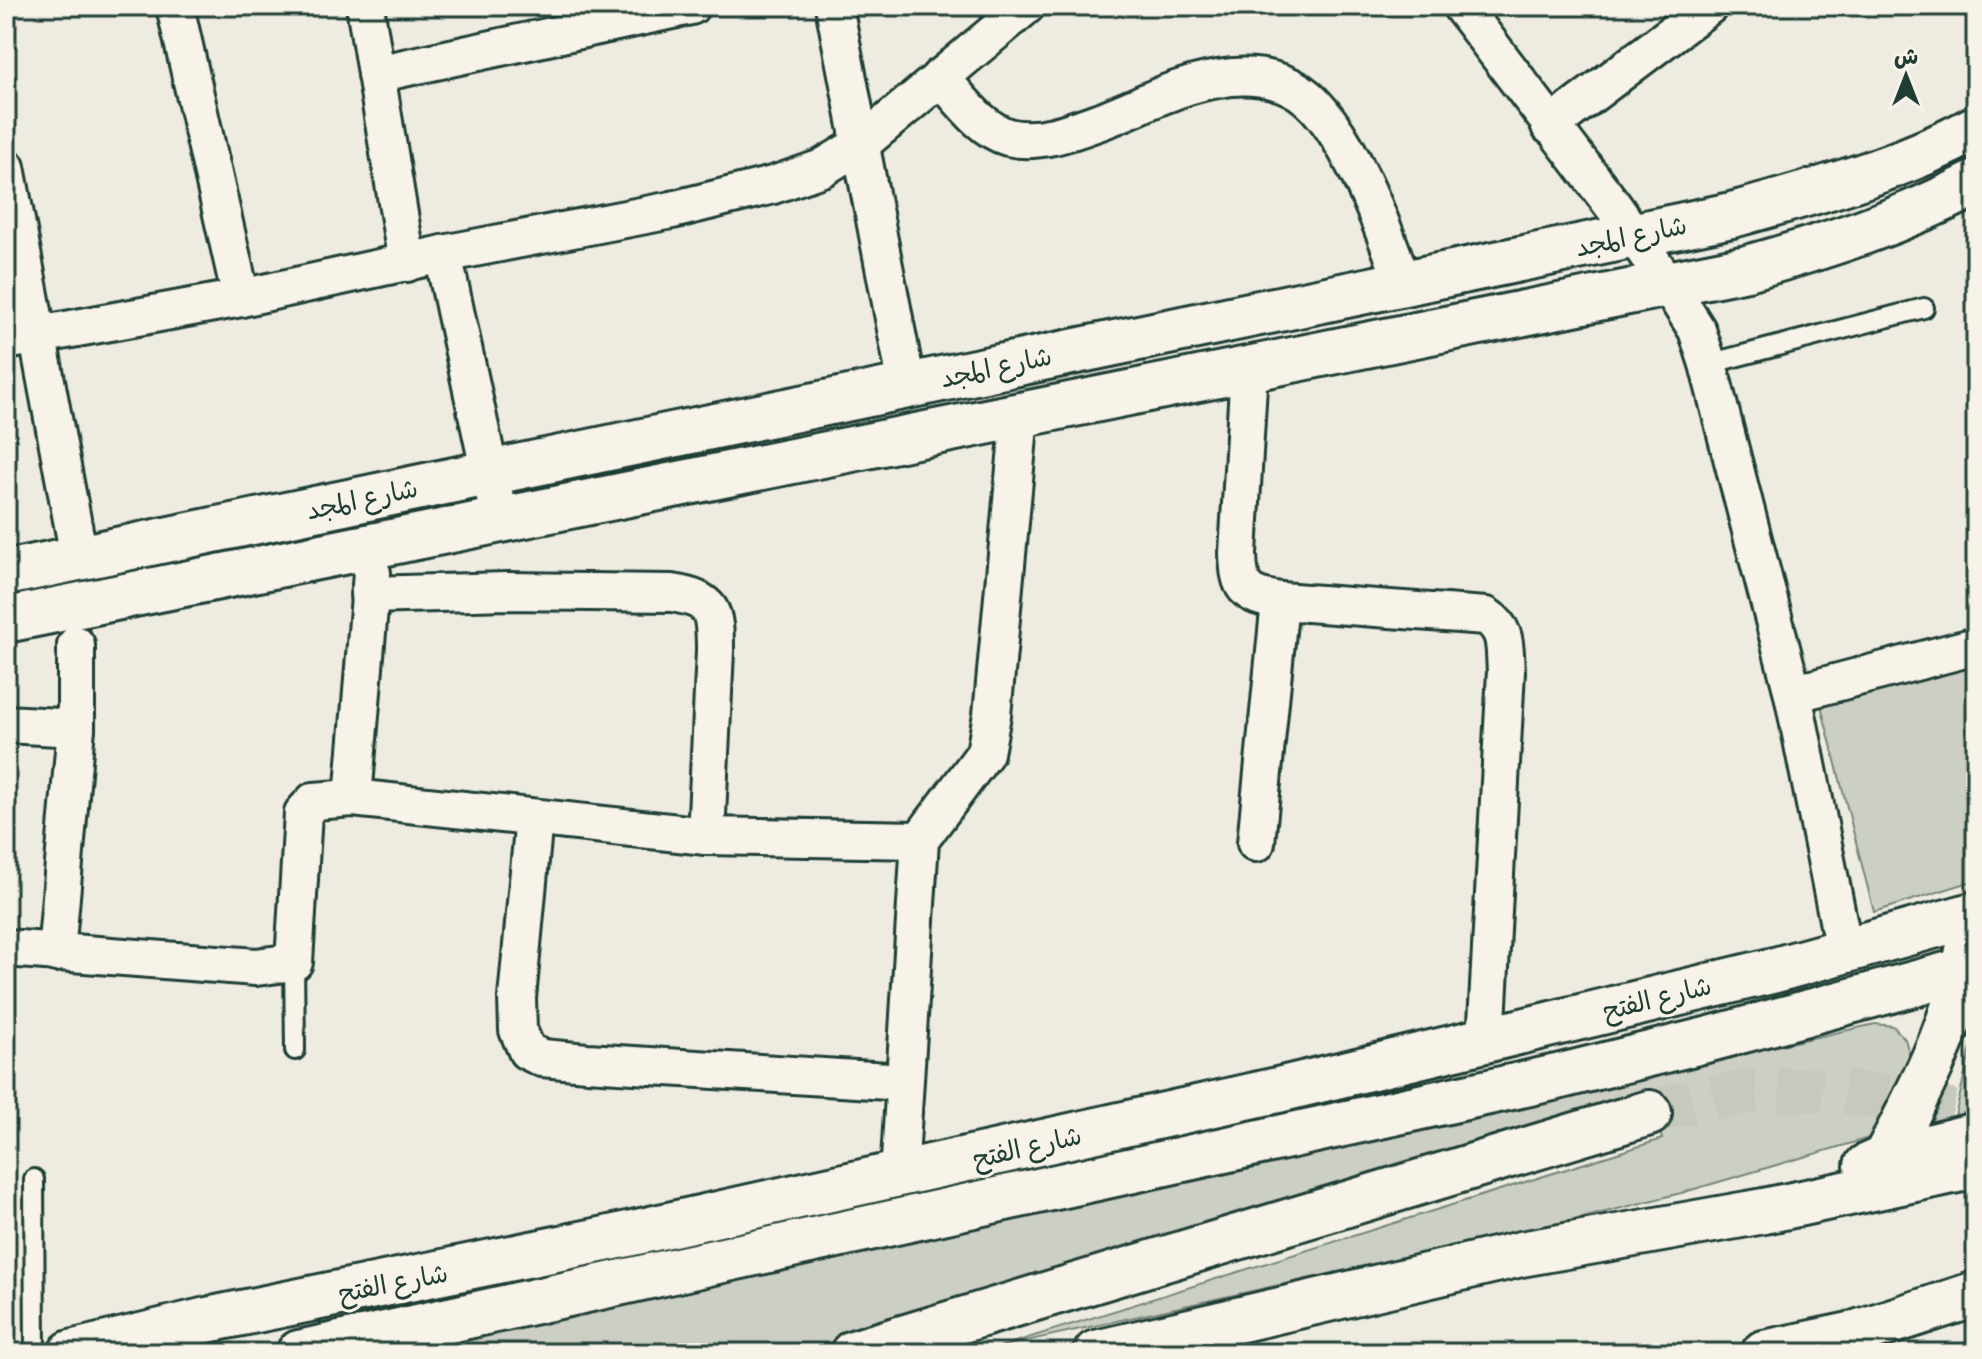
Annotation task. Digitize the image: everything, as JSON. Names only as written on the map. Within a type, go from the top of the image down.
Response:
[{"type":"main road","name":"شارع المجد","points":[[6,573],[1732,215],[1864,176],[1950,142],[1976,128]]},
{"type":"main road","name":"شارع المجد","points":[[6,620],[1747,268],[1819,248],[1888,223],[1976,183]]},
{"type":"main road","name":"شارع الفتح","points":[[71,1353],[207,1320],[397,1283],[899,1176],[1486,1041],[1775,970],[1974,915]]},
{"type":"main road","points":[[1885,1158],[1918,1096],[1971,968],[1974,915]]},
{"type":"main road","name":"شارع الفتح","points":[[299,1353],[1557,1077],[1971,968]]},
{"type":"main road","points":[[853,1353],[1649,1113]]},
{"type":"main road","points":[[1764,1211],[1885,1158],[1976,1135]]},
{"type":"main road","points":[[1096,1353],[1521,1254],[1764,1211],[1976,1166]]},
{"type":"main road","points":[[1850,1335],[1976,1294]]},
{"type":"main road","points":[[1764,1353],[1850,1335],[1976,1318]]},
{"type":"street","points":[[175,6],[241,298]]},
{"type":"street","points":[[365,6],[407,263]]},
{"type":"street","points":[[376,74],[691,6]]},
{"type":"street","points":[[834,6],[907,386]]},
{"type":"street","points":[[22,338],[241,298],[443,254],[672,210],[773,185],[822,168],[860,145],[1026,6]]},
{"type":"street","points":[[1461,6],[1635,235],[1697,330],[1793,694],[1844,950]]},
{"type":"street","points":[[1550,126],[1688,12]]},
{"type":"street","points":[[940,77],[989,129],[1010,137],[1035,139],[1067,133],[1172,91],[1218,79],[1252,77],[1277,80],[1302,93],[1324,117],[1352,160],[1381,221],[1403,283]]},
{"type":"street","points":[[6,167],[22,338],[79,557]]},
{"type":"street","points":[[443,254],[500,521]]},
{"type":"street","points":[[1249,369],[1238,575],[1244,589],[1257,597],[1280,601],[1486,616],[1498,623],[1504,639],[1506,671],[1486,1041]]},
{"type":"street","points":[[899,1176],[920,840],[985,753],[992,715],[1020,415]]},
{"type":"street","points":[[353,798],[369,595],[376,546]]},
{"type":"street","points":[[369,595],[477,591],[672,593],[696,597],[706,604],[715,623],[715,651],[706,836]]},
{"type":"street","points":[[1256,843],[1280,601]]},
{"type":"street","points":[[56,953],[76,728],[76,645]]},
{"type":"street","points":[[1793,694],[1976,646]]},
{"type":"street","points":[[6,724],[76,728]]},
{"type":"street","points":[[6,948],[256,967],[294,962],[303,813],[314,801],[353,798],[706,836],[920,840]]},
{"type":"street","points":[[534,818],[517,998],[518,1030],[527,1051],[542,1058],[587,1062],[904,1082]]},
{"type":"lane","points":[[1708,364],[1924,308]]},
{"type":"lane","points":[[294,962],[295,1050]]},
{"type":"lane","points":[[34,1179],[35,1353]]},
{"type":"shaded area","points":[[1976,665],[1976,880],[1874,912],[1820,702]]},
{"type":"shaded area","points":[[1875,1024],[1893,1026],[1905,1039],[1912,1063],[1897,1114],[1869,1138],[1681,1193],[1582,1218],[999,1347],[1662,1139],[1648,1090],[1315,1192],[1025,1276],[799,1353],[404,1353]]},
{"type":"shaded area","points":[[1976,1026],[1976,1110],[1955,1116]]},
{"type":"tunnel","points":[[1649,1113],[1732,1094],[1812,1090],[1892,1099],[1976,1118]]}]
